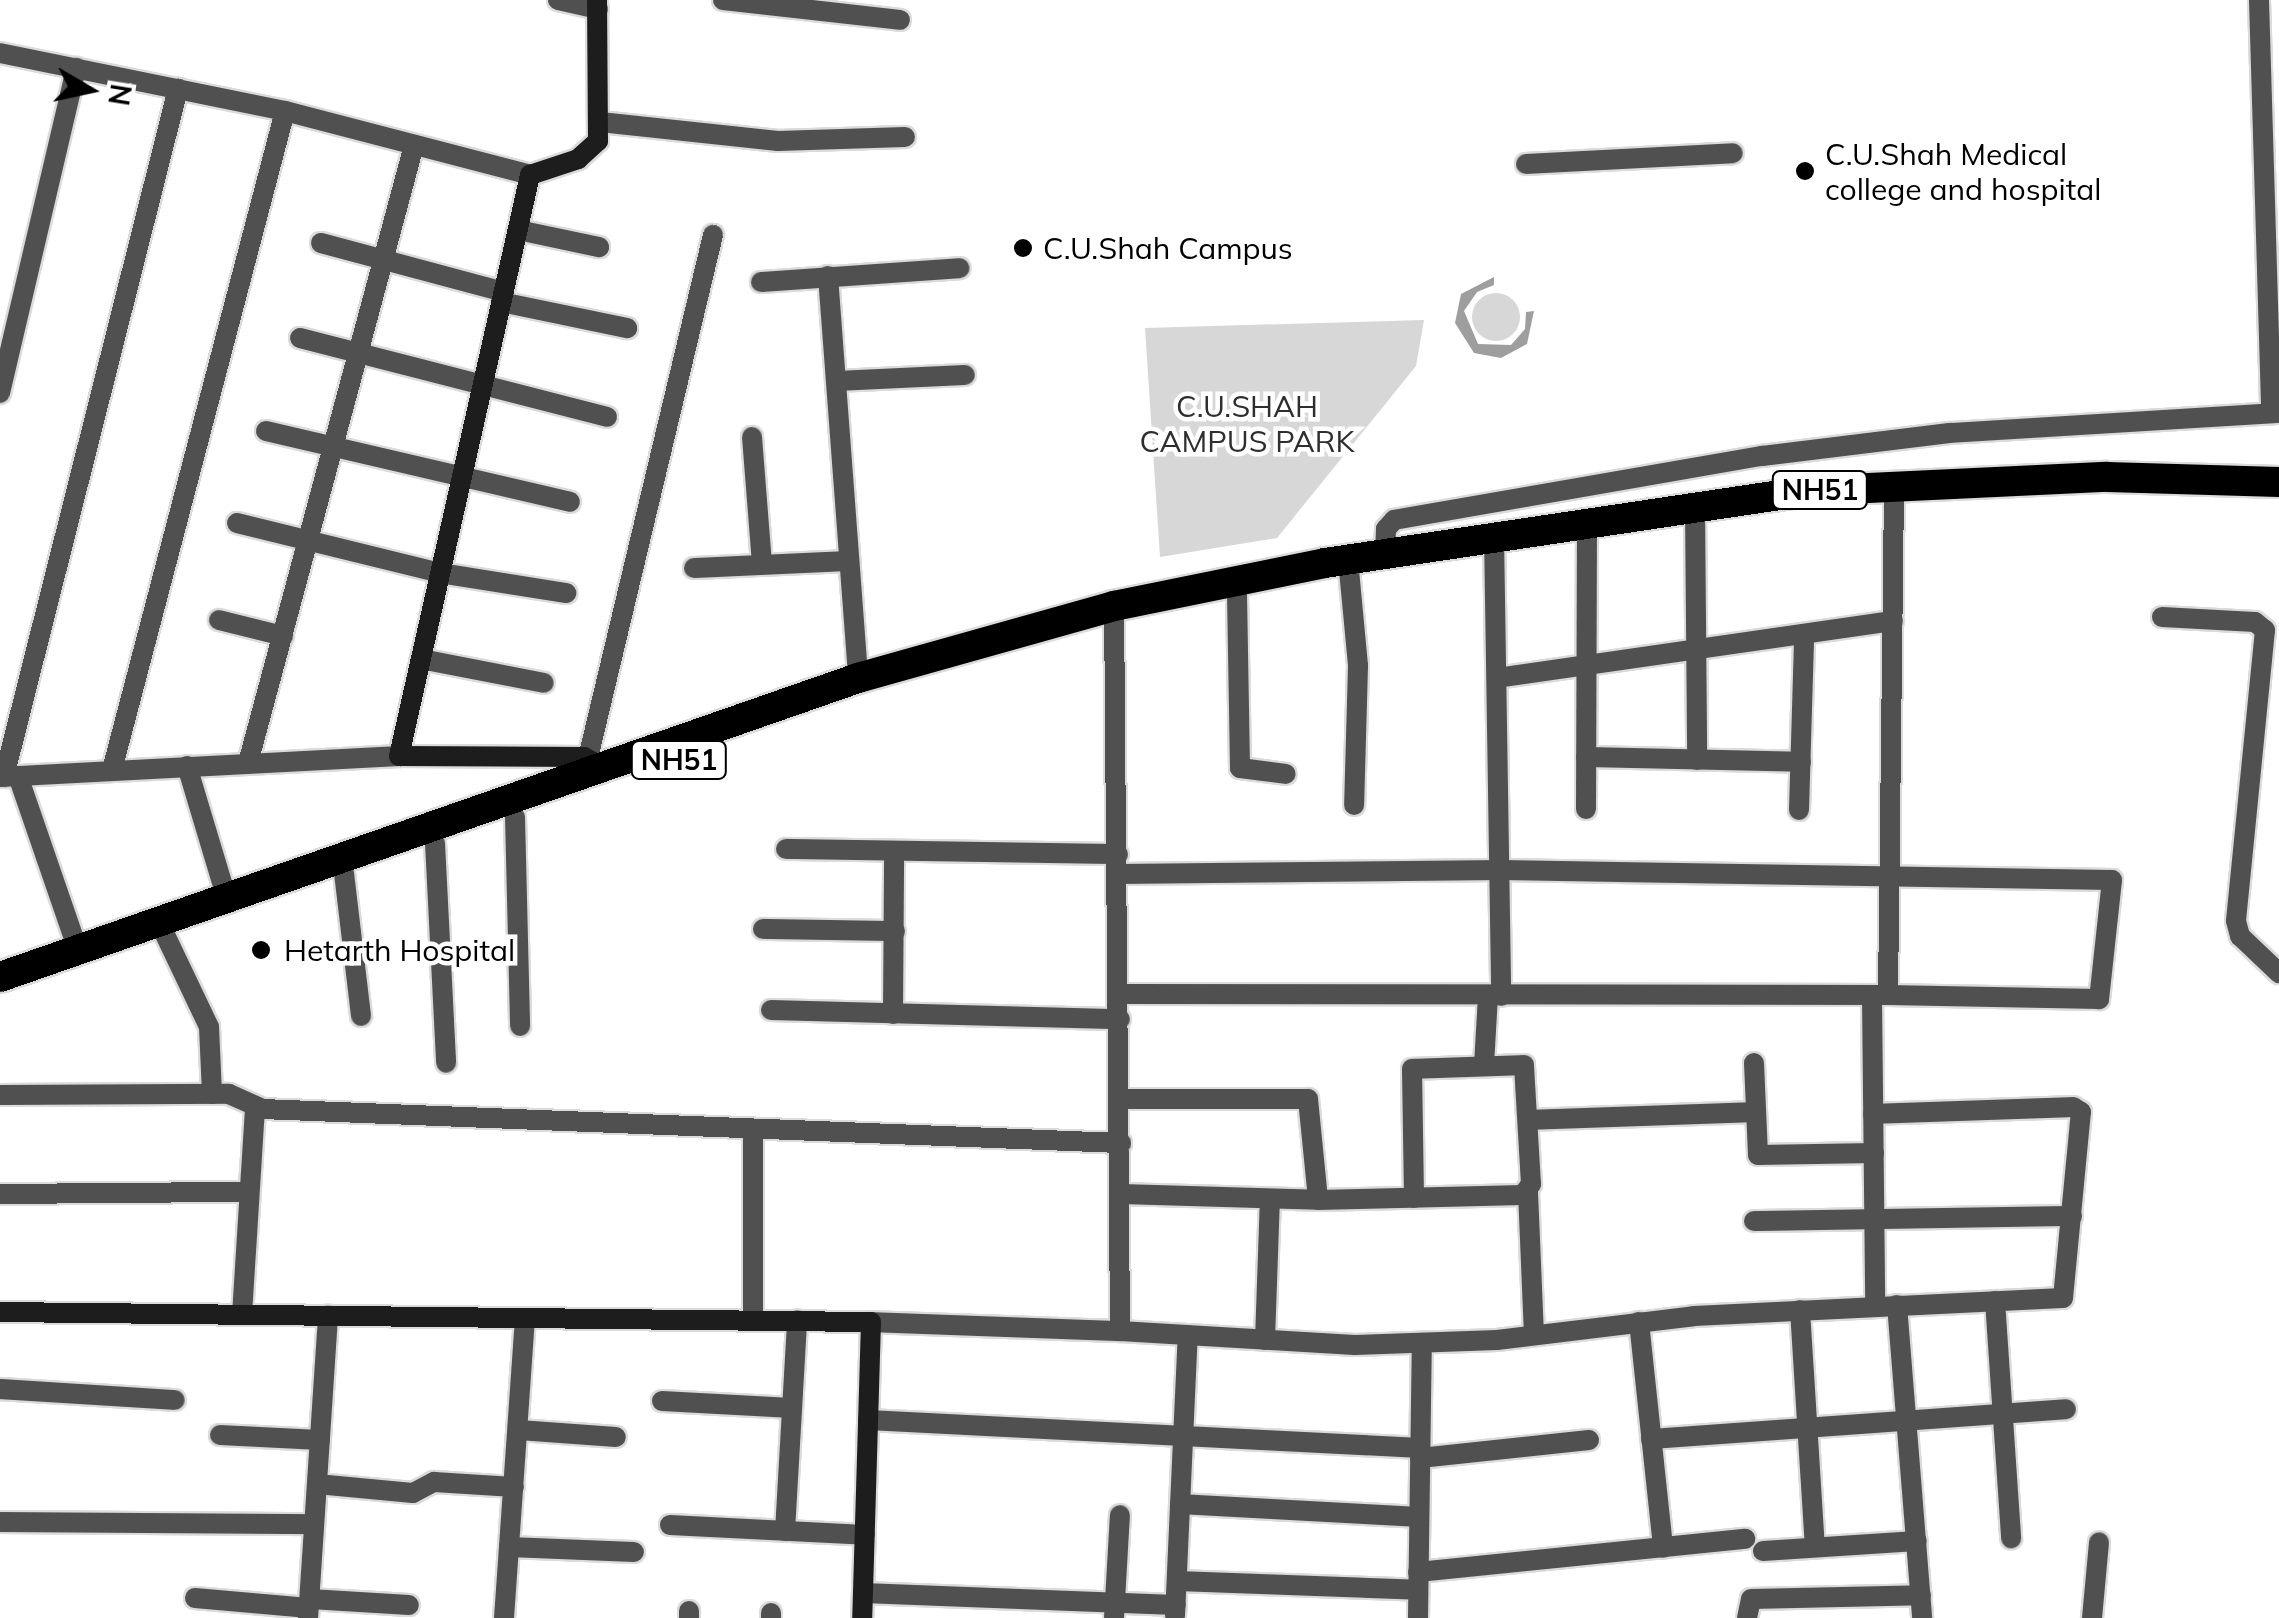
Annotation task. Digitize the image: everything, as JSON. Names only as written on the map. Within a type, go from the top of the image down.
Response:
[{"type":"highway","name":"NH51","points":[[0,977],[78,950],[344,873],[1115,614],[1238,594],[1494,535],[1694,506],[1894,486],[2106,476],[2279,482]]},
{"type":"highway","name":"NH51","points":[[0,992],[227,899],[588,766],[858,678],[1281,570],[1367,562]]},
{"type":"street","points":[[0,53],[284,110],[530,175],[593,151],[600,122],[598,4],[562,0]]},
{"type":"street","points":[[722,0],[900,20]]},
{"type":"street","points":[[1354,804],[1358,666],[1367,562],[1394,520],[1562,488],[1950,434],[2275,413],[2271,91],[2260,0]]},
{"type":"street","points":[[0,393],[76,68]]},
{"type":"street","points":[[78,950],[7,776],[178,89]]},
{"type":"street","points":[[112,770],[284,110]]},
{"type":"street","points":[[600,122],[778,141],[905,137]]},
{"type":"street","points":[[248,764],[414,145]]},
{"type":"street","points":[[1526,164],[1733,154]]},
{"type":"street","points":[[399,756],[530,175]]},
{"type":"street","points":[[518,230],[599,247]]},
{"type":"street","points":[[7,776],[399,756],[588,766],[713,235]]},
{"type":"street","points":[[322,243],[503,297],[627,328]]},
{"type":"street","points":[[762,282],[960,268]]},
{"type":"street","points":[[828,276],[858,678]]},
{"type":"street","points":[[300,338],[482,390],[607,417]]},
{"type":"street","points":[[836,381],[966,375]]},
{"type":"street","points":[[266,431],[462,480],[570,502]]},
{"type":"street","points":[[752,437],[762,565]]},
{"type":"street","points":[[1875,1306],[1873,1114],[1890,878],[1894,486]]},
{"type":"street","points":[[1694,506],[1697,760]]},
{"type":"street","points":[[1586,809],[1587,522]]},
{"type":"street","points":[[237,523],[440,573],[566,594]]},
{"type":"street","points":[[1484,1065],[1494,996],[1502,870],[1494,535]]},
{"type":"street","points":[[694,568],[850,561]]},
{"type":"street","points":[[1238,594],[1240,768],[1286,774]]},
{"type":"street","points":[[1115,614],[1120,1331]]},
{"type":"street","points":[[2162,617],[2255,622],[2265,630],[2236,921],[2240,936],[2279,973]]},
{"type":"street","points":[[218,620],[283,636]]},
{"type":"street","points":[[1498,678],[1697,654],[1893,621]]},
{"type":"street","points":[[1800,810],[1804,638]]},
{"type":"street","points":[[421,659],[544,683]]},
{"type":"street","points":[[1586,757],[1801,762]]},
{"type":"street","points":[[187,766],[227,899]]},
{"type":"street","points":[[515,817],[520,1026]]},
{"type":"street","points":[[435,843],[446,1063]]},
{"type":"street","points":[[786,849],[894,850],[1118,864],[2112,880],[2099,998],[1120,994]]},
{"type":"street","points":[[893,1014],[894,850]]},
{"type":"street","points":[[344,873],[361,1016]]},
{"type":"street","points":[[162,928],[213,1041],[212,1094]]},
{"type":"street","points":[[763,929],[895,932]]},
{"type":"street","points":[[771,1010],[1120,1019]]},
{"type":"street","points":[[1754,1063],[1758,1154],[1874,1152]]},
{"type":"street","points":[[1414,1198],[1412,1069],[1524,1066],[1534,1335]]},
{"type":"street","points":[[0,1096],[236,1095],[255,1106],[1121,1143]]},
{"type":"street","points":[[1121,1099],[1308,1099],[1318,1200]]},
{"type":"street","points":[[242,1315],[255,1106]]},
{"type":"street","points":[[0,1312],[753,1319],[1422,1343],[1800,1310],[2063,1298],[2077,1108],[1873,1114]]},
{"type":"street","points":[[1529,1120],[1756,1112]]},
{"type":"street","points":[[753,1130],[753,1319]]},
{"type":"street","points":[[0,1194],[250,1192]]},
{"type":"street","points":[[1121,1194],[1318,1200],[1528,1192]]},
{"type":"street","points":[[1265,1340],[1270,1199]]},
{"type":"street","points":[[1754,1221],[2072,1216]]},
{"type":"street","points":[[1995,1301],[2012,1538]]},
{"type":"street","points":[[1897,1304],[1922,1618]]},
{"type":"street","points":[[1800,1310],[1815,1547]]},
{"type":"street","points":[[309,1608],[328,1316]]},
{"type":"street","points":[[504,1618],[525,1319]]},
{"type":"street","points":[[785,1530],[797,1320]]},
{"type":"street","points":[[862,1618],[871,1322]]},
{"type":"street","points":[[1638,1322],[1663,1548]]},
{"type":"street","points":[[863,1593],[1176,1611],[1188,1335]]},
{"type":"street","points":[[1418,1618],[1422,1343]]},
{"type":"street","points":[[0,1388],[175,1400]]},
{"type":"street","points":[[662,1401],[792,1408]]},
{"type":"street","points":[[1651,1439],[2066,1409]]},
{"type":"street","points":[[868,1420],[1184,1434],[1420,1453],[1589,1440]]},
{"type":"street","points":[[518,1430],[616,1437]]},
{"type":"street","points":[[220,1435],[320,1440]]},
{"type":"street","points":[[317,1484],[413,1493],[434,1482],[514,1487]]},
{"type":"street","points":[[1180,1504],[1419,1517]]},
{"type":"street","points":[[1115,1610],[1120,1515]]},
{"type":"street","points":[[0,1522],[314,1524]]},
{"type":"street","points":[[670,1524],[865,1535]]},
{"type":"street","points":[[1177,1581],[1418,1581],[1663,1548],[1815,1547],[1917,1540]]},
{"type":"street","points":[[2092,1618],[2099,1542]]},
{"type":"street","points":[[509,1546],[634,1552]]},
{"type":"street","points":[[1747,1618],[1751,1599],[1922,1595]]},
{"type":"street","points":[[195,1598],[309,1608],[410,1604]]},
{"type":"green space","points":[[1496,293],[1513,300],[1520,317],[1513,334],[1496,341],[1479,334],[1472,317],[1479,300]]},
{"type":"green space","name":"C.U.SHAH CAMPUS PARK","points":[[1424,320],[1416,366],[1277,538],[1160,557],[1145,328]]},
{"type":"shaded area","points":[[1494,277],[1494,285],[1477,292],[1464,311],[1478,344],[1511,345],[1525,329],[1526,312],[1534,311],[1527,344],[1501,358],[1474,353],[1455,323],[1461,294]]},
{"type":"place","name":"C.U.Shah Medical college and hospital","points":[[1805,171]]},
{"type":"place","name":"C.U.Shah Campus","points":[[1023,248]]},
{"type":"place","name":"Hetarth Hospital","points":[[261,950]]}]
